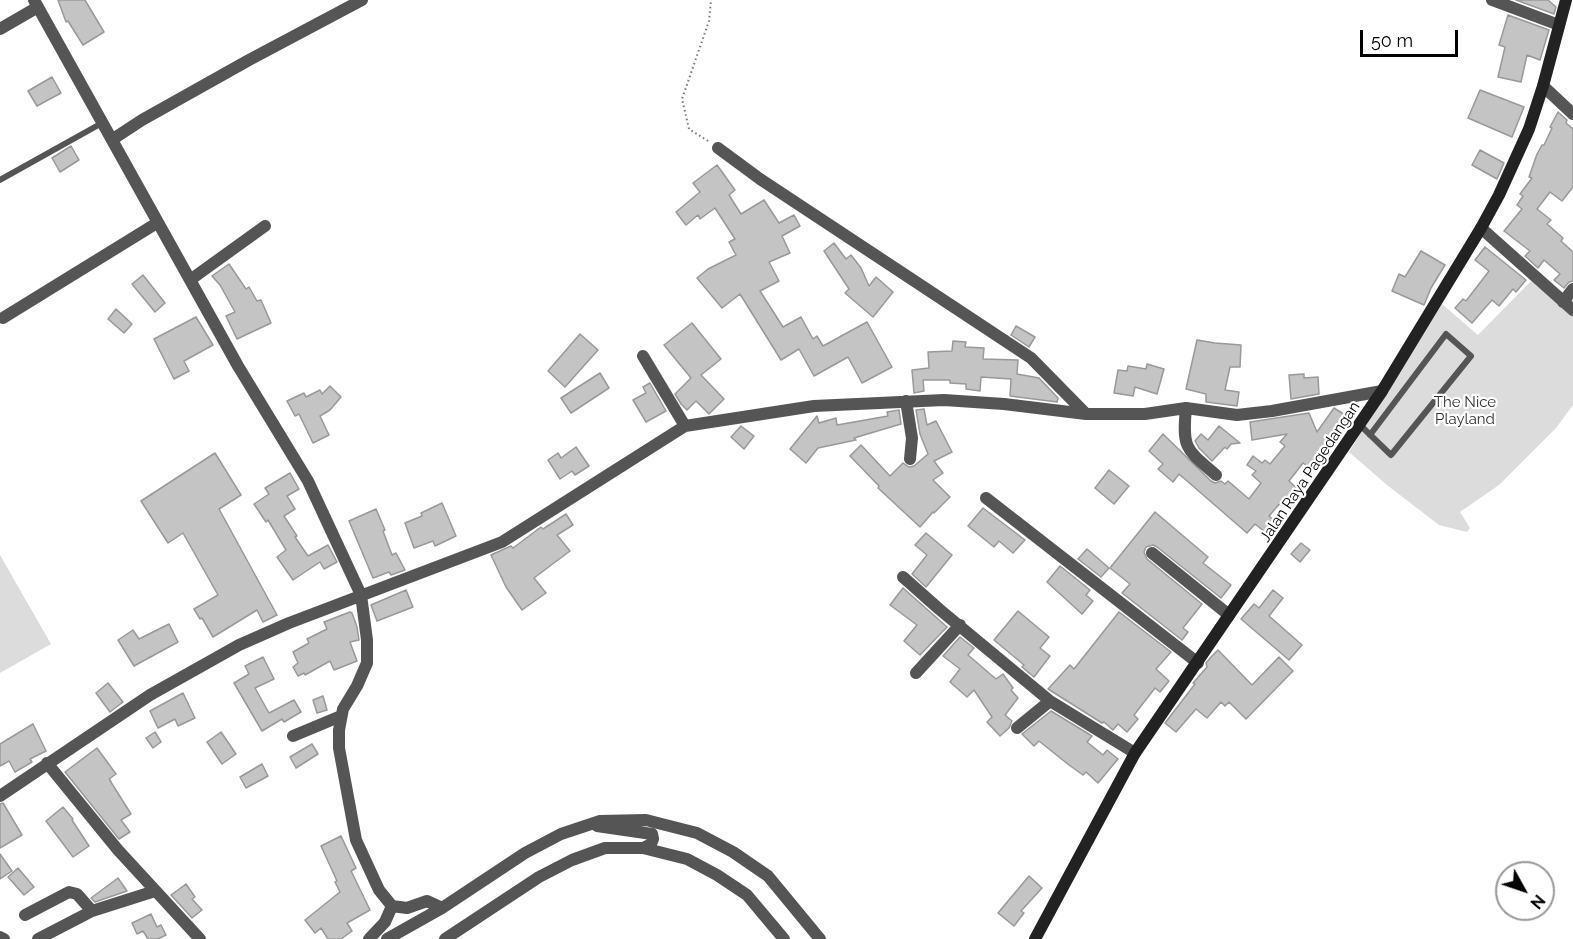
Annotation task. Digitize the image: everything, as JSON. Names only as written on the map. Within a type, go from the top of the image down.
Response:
[{"type":"street","points":[[113,140],[142,120],[362,0]]},
{"type":"street","points":[[1492,0],[1559,26]]},
{"type":"street","name":"Jalan Raya Pagedangan","points":[[1035,939],[1135,753],[1382,391],[1482,228],[1529,129],[1566,0]]},
{"type":"street","points":[[0,29],[36,3],[157,223],[308,481],[361,595],[367,640],[367,663],[341,716],[339,748],[356,840],[379,890],[392,906],[407,908],[427,901],[442,908]]},
{"type":"street","points":[[1543,86],[1573,114]]},
{"type":"street","points":[[718,148],[760,179],[1031,358],[1086,414]]},
{"type":"street","points":[[3,318],[157,223]]},
{"type":"street","points":[[190,280],[265,226]]},
{"type":"street","points":[[1482,228],[1568,306],[1573,289]]},
{"type":"street","points":[[642,356],[686,426]]},
{"type":"street","points":[[0,796],[150,695],[239,645],[289,623],[511,537],[686,426],[814,406],[944,400],[994,403],[1086,414],[1145,414],[1186,408],[1237,415],[1382,391]]},
{"type":"street","points":[[906,401],[912,438],[910,459]]},
{"type":"street","points":[[1186,408],[1183,436],[1187,446],[1191,454],[1216,475]]},
{"type":"street","points":[[986,498],[1198,663]]},
{"type":"street","points":[[1152,553],[1229,615]]},
{"type":"street","points":[[903,577],[1050,700],[1135,753]]},
{"type":"street","points":[[916,674],[960,625]]},
{"type":"street","points":[[1017,728],[1050,700]]},
{"type":"street","points":[[293,736],[341,716]]},
{"type":"street","points":[[47,763],[118,850],[200,939]]},
{"type":"street","points":[[387,939],[442,908],[525,853],[561,834],[600,820],[646,820],[697,833],[733,852],[768,876],[820,939]]},
{"type":"street","points":[[590,824],[625,832],[652,834],[651,844],[643,848]]},
{"type":"street","points":[[450,937],[539,877],[572,860],[604,849],[643,848],[687,859],[717,875],[747,895],[784,939]]},
{"type":"street","points":[[38,939],[92,911],[155,891]]},
{"type":"street","points":[[25,915],[69,892],[77,894],[92,911]]},
{"type":"street","points":[[369,939],[385,922],[392,906]]},
{"type":"street","points":[[0,937],[4,939]]},
{"type":"lane","points":[[0,180],[103,123]]},
{"type":"lane","points":[[1359,424],[1370,435],[1391,455],[1472,356],[1446,334],[1370,435]]},
{"type":"path","points":[[711,0],[709,21],[682,99],[689,129],[718,148]]},
{"type":"green space","name":"The Nice Playland","points":[[1531,281],[1573,316],[1573,405],[1556,428],[1499,485],[1460,512],[1470,528],[1467,532],[1439,525],[1349,452],[1442,304],[1478,335]]},
{"type":"green space","points":[[0,555],[51,644],[0,673]]},
{"type":"building","points":[[58,0],[85,0],[104,32],[83,45],[68,21],[66,22]]},
{"type":"building","points":[[1516,0],[1548,0],[1556,7],[1554,14]]},
{"type":"building","points":[[1508,15],[1549,30],[1540,60],[1527,55],[1521,82],[1498,77],[1505,47],[1499,45]]},
{"type":"building","points":[[52,77],[61,93],[37,106],[28,91]]},
{"type":"building","points":[[1480,90],[1524,107],[1512,137],[1468,118]]},
{"type":"building","points":[[1558,112],[1573,129],[1573,187],[1562,201],[1550,192],[1537,209],[1551,220],[1547,224],[1563,238],[1561,241],[1573,252],[1573,281],[1564,288],[1554,280],[1560,274],[1544,260],[1538,268],[1525,256],[1530,251],[1504,231],[1522,209],[1517,205],[1523,196],[1520,194],[1532,178],[1529,177],[1537,154],[1544,145]]},
{"type":"building","points":[[71,146],[79,160],[60,172],[52,158]]},
{"type":"building","points":[[1480,150],[1504,163],[1497,179],[1472,165]]},
{"type":"building","points":[[717,165],[735,190],[729,195],[741,214],[764,200],[779,223],[794,215],[800,226],[782,236],[790,253],[769,262],[779,281],[760,291],[783,327],[801,317],[813,339],[817,336],[823,346],[867,322],[892,367],[862,383],[848,357],[814,376],[799,349],[781,360],[740,294],[722,308],[697,278],[708,269],[736,255],[729,242],[735,239],[715,208],[700,219],[698,215],[686,225],[676,212],[700,192],[693,183]]},
{"type":"building","points":[[834,243],[846,259],[851,255],[861,268],[869,286],[876,277],[893,292],[873,317],[845,293],[849,289],[824,251]]},
{"type":"building","points":[[1485,247],[1526,280],[1516,292],[1513,289],[1499,306],[1492,300],[1472,323],[1455,308],[1463,299],[1466,301],[1489,271],[1475,260]]},
{"type":"building","points":[[1421,251],[1445,265],[1424,305],[1392,291],[1399,274],[1405,277]]},
{"type":"building","points":[[229,264],[246,289],[249,287],[257,301],[261,300],[271,323],[237,339],[226,316],[235,312],[220,285],[212,276]]},
{"type":"building","points":[[143,275],[165,303],[155,312],[132,284]]},
{"type":"building","points":[[116,309],[132,324],[124,333],[108,319]]},
{"type":"building","points":[[196,317],[213,345],[184,361],[189,371],[174,379],[154,339]]},
{"type":"building","points":[[692,323],[721,359],[701,375],[724,399],[709,414],[696,401],[687,410],[681,404],[675,394],[691,378],[664,345]]},
{"type":"building","points":[[1016,326],[1035,337],[1029,347],[1011,335]]},
{"type":"building","points":[[580,334],[598,350],[565,387],[548,371]]},
{"type":"building","points":[[1197,340],[1241,345],[1240,367],[1230,367],[1225,390],[1239,392],[1237,406],[1206,402],[1206,394],[1186,389]]},
{"type":"building","points":[[953,341],[966,342],[965,347],[984,348],[983,359],[1018,360],[1017,374],[1039,378],[1058,398],[1057,402],[1010,396],[1011,379],[981,377],[980,391],[966,389],[966,384],[950,383],[950,380],[923,380],[924,391],[914,393],[912,370],[929,368],[928,352],[952,351]]},
{"type":"building","points":[[1147,364],[1164,369],[1157,394],[1135,387],[1133,396],[1114,393],[1118,370],[1127,371],[1128,366],[1146,369]]},
{"type":"building","points":[[600,373],[609,388],[571,413],[561,398]]},
{"type":"building","points":[[1304,374],[1304,378],[1318,377],[1319,394],[1291,399],[1289,375]]},
{"type":"building","points":[[650,383],[666,411],[646,422],[633,400],[646,393],[643,387]]},
{"type":"building","points":[[330,386],[341,397],[330,410],[320,416],[329,435],[313,443],[299,414],[295,416],[287,401],[304,393],[306,397],[320,390],[322,394]]},
{"type":"building","points":[[1334,408],[1350,418],[1314,471],[1303,463],[1289,481],[1300,491],[1287,506],[1282,501],[1269,516],[1279,525],[1270,536],[1255,524],[1247,533],[1179,474],[1173,482],[1158,469],[1163,464],[1149,451],[1163,434],[1211,481],[1215,483],[1221,481],[1225,484],[1228,481],[1249,499],[1261,483],[1252,475],[1256,471],[1247,465],[1253,456],[1262,463],[1265,460],[1270,464],[1285,446],[1280,442],[1287,434],[1252,440],[1250,422],[1309,413],[1317,432]]},
{"type":"building","points":[[924,409],[927,425],[936,421],[952,452],[934,461],[943,473],[933,480],[950,497],[920,527],[878,488],[879,486],[850,456],[861,445],[890,476],[903,463],[909,467],[914,466],[928,454],[920,434],[916,410]]},
{"type":"building","points":[[899,410],[901,424],[854,438],[856,440],[818,448],[806,463],[790,449],[817,416],[819,423],[836,418],[837,425],[888,416],[887,412]]},
{"type":"building","points":[[741,426],[754,436],[744,449],[731,437]]},
{"type":"building","points":[[1219,426],[1240,443],[1231,444],[1227,449],[1225,447],[1212,461],[1195,441],[1201,434],[1208,440]]},
{"type":"building","points":[[576,447],[589,466],[575,475],[572,471],[560,479],[548,460],[558,453],[561,458]]},
{"type":"building","points":[[215,453],[241,495],[219,509],[277,615],[263,622],[257,610],[213,637],[194,609],[218,595],[183,533],[168,543],[141,501]]},
{"type":"building","points":[[1109,470],[1129,486],[1114,504],[1095,488]]},
{"type":"building","points":[[290,473],[299,489],[287,496],[295,509],[284,516],[297,536],[295,537],[308,556],[328,545],[337,562],[324,569],[320,562],[293,580],[277,557],[286,550],[268,520],[266,522],[254,504],[269,494],[265,488]]},
{"type":"building","points":[[442,503],[456,536],[435,546],[433,541],[414,548],[405,523],[422,516],[421,513]]},
{"type":"building","points":[[983,508],[1025,540],[1013,553],[999,541],[994,547],[968,526]]},
{"type":"building","points":[[376,509],[392,555],[396,553],[405,570],[391,575],[389,572],[373,578],[349,521]]},
{"type":"building","points":[[1155,512],[1208,557],[1203,563],[1231,585],[1221,598],[1157,547],[1153,545],[1146,547],[1144,552],[1147,559],[1202,604],[1183,628],[1188,632],[1182,640],[1122,593],[1130,584],[1110,568]]},
{"type":"building","points":[[566,514],[573,525],[557,535],[570,551],[534,578],[546,593],[522,610],[506,587],[491,555],[511,546],[513,548],[541,527],[543,529]]},
{"type":"building","points":[[926,533],[952,555],[926,587],[912,574],[927,555],[915,545]]},
{"type":"building","points":[[1301,543],[1310,550],[1300,562],[1291,554]]},
{"type":"building","points":[[1087,549],[1109,568],[1101,577],[1078,559]]},
{"type":"building","points":[[1060,566],[1090,590],[1086,595],[1093,601],[1082,614],[1047,582]]},
{"type":"building","points":[[903,588],[947,627],[920,655],[904,641],[917,625],[890,605]]},
{"type":"building","points":[[406,590],[413,607],[377,621],[371,605]]},
{"type":"building","points":[[1273,590],[1283,598],[1269,616],[1302,645],[1289,660],[1241,619],[1254,604],[1259,608]]},
{"type":"building","points":[[1018,611],[1049,637],[1040,648],[1050,656],[1034,677],[1022,667],[1024,665],[994,640]]},
{"type":"building","points":[[350,612],[357,627],[359,640],[350,642],[357,661],[334,670],[330,661],[305,675],[304,673],[298,676],[293,667],[298,663],[293,652],[309,643],[307,639],[327,629],[324,622]]},
{"type":"building","points":[[1119,612],[1171,652],[1156,669],[1169,681],[1160,692],[1155,688],[1134,715],[1138,719],[1127,732],[1118,724],[1113,730],[1104,722],[1102,723],[1048,689],[1070,665],[1074,669]]},
{"type":"building","points":[[169,624],[178,642],[134,666],[118,640],[133,630],[139,639]]},
{"type":"building","points":[[960,637],[974,648],[968,655],[996,679],[1003,674],[1018,698],[1005,715],[1012,721],[1009,728],[1000,736],[987,722],[992,717],[974,690],[967,697],[950,682],[960,669],[943,656]]},
{"type":"building","points":[[1218,650],[1252,685],[1279,657],[1293,671],[1246,719],[1229,702],[1225,706],[1221,702],[1207,718],[1196,709],[1176,732],[1165,723],[1207,667],[1206,663]]},
{"type":"building","points":[[263,657],[274,679],[255,688],[269,713],[294,700],[301,712],[284,722],[282,719],[262,731],[234,683],[249,674],[245,666]]},
{"type":"building","points":[[108,683],[123,702],[110,712],[96,693]]},
{"type":"building","points":[[183,693],[195,718],[178,726],[175,719],[158,728],[150,711]]},
{"type":"building","points":[[323,696],[327,710],[317,713],[313,700]]},
{"type":"building","points":[[1051,711],[1092,736],[1087,742],[1103,755],[1107,750],[1118,759],[1098,783],[1086,772],[1083,775],[1039,741],[1034,746],[1022,734]]},
{"type":"building","points":[[33,724],[46,751],[30,759],[32,762],[15,772],[9,761],[0,766],[0,744]]},
{"type":"building","points":[[155,732],[161,742],[153,748],[146,738]]},
{"type":"building","points":[[221,732],[236,754],[222,764],[207,742]]},
{"type":"building","points":[[312,744],[318,754],[296,768],[290,757]]},
{"type":"building","points":[[97,748],[116,774],[109,779],[131,814],[121,820],[130,832],[119,839],[65,772]]},
{"type":"building","points":[[262,764],[268,776],[246,788],[240,777]]},
{"type":"building","points":[[3,803],[22,835],[0,848],[0,804]]},
{"type":"building","points":[[63,807],[89,846],[73,857],[46,821]]},
{"type":"building","points":[[341,836],[356,868],[351,871],[370,910],[347,923],[352,931],[341,939],[328,939],[321,928],[315,933],[305,920],[340,892],[321,846]]},
{"type":"building","points":[[0,854],[12,871],[0,879]]},
{"type":"building","points":[[18,868],[34,887],[24,895],[8,877]]},
{"type":"building","points":[[1029,876],[1042,888],[1021,911],[1024,913],[1014,926],[998,913]]},
{"type":"building","points":[[118,878],[127,891],[95,902],[91,898]]},
{"type":"building","points":[[186,884],[195,897],[192,899],[202,910],[192,918],[171,895]]},
{"type":"building","points":[[151,914],[157,927],[161,925],[166,935],[158,939],[148,939],[143,931],[137,934],[132,923]]}]
